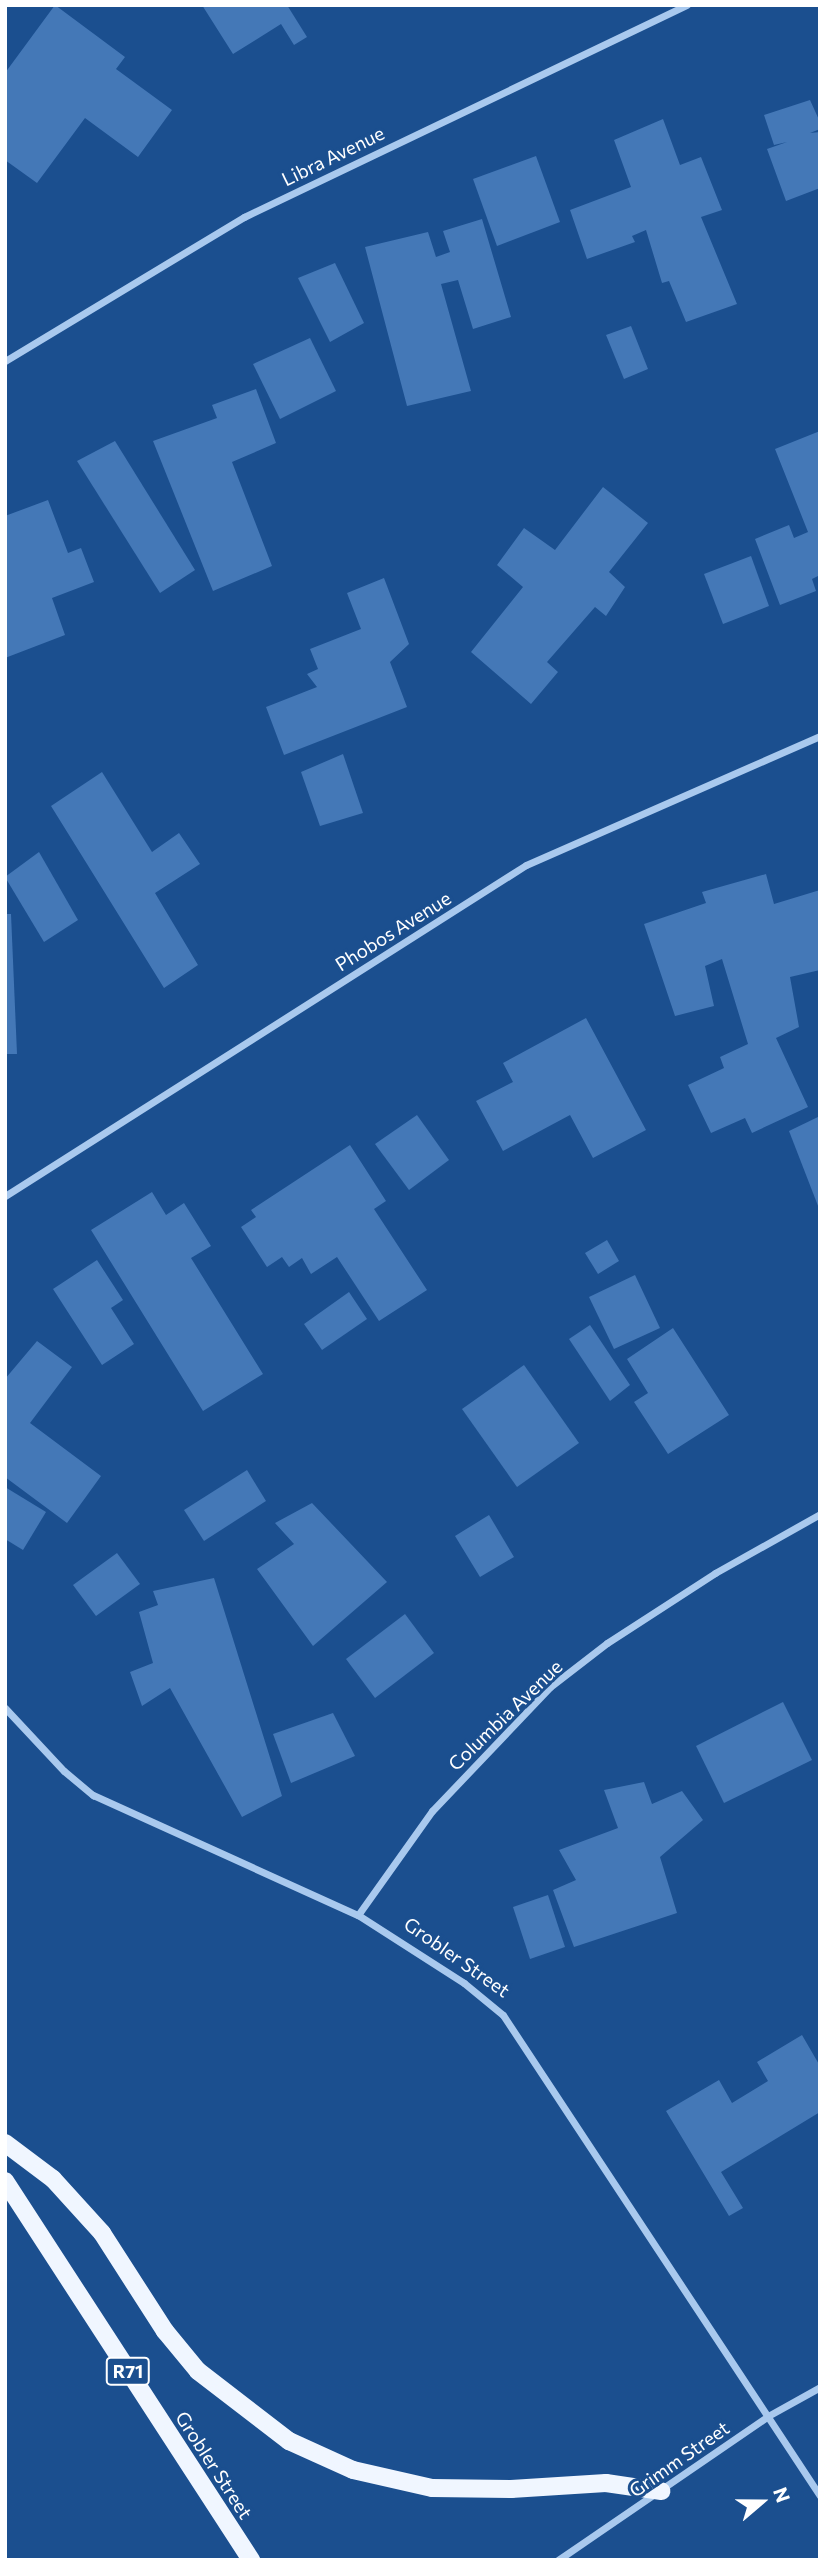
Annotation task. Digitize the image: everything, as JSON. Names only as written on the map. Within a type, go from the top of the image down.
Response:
[{"type":"main road","points":[[5,2144],[53,2179],[102,2233],[165,2331],[198,2371],[289,2441],[353,2470],[432,2488],[512,2489],[606,2483],[662,2491]]},
{"type":"main road","name":"Grobler Street","points":[[5,2182],[251,2560]]},
{"type":"street","name":"Libra Avenue","points":[[5,361],[244,217],[687,5]]},
{"type":"street","name":"Phobos Avenue","points":[[5,1196],[526,866],[820,736]]},
{"type":"street","name":"Columbia Avenue","points":[[358,1915],[432,1811],[550,1688],[607,1643],[715,1573],[820,1514]]},
{"type":"street","name":"Grobler Street","points":[[5,1708],[64,1771],[93,1795],[358,1915],[464,1983],[503,2015],[820,2496]]},
{"type":"street","name":"Grimm Street","points":[[558,2560],[768,2416],[820,2388]]},
{"type":"building","points":[[55,5],[125,57],[116,69],[172,110],[138,157],[85,118],[37,183],[5,160],[5,73]]},
{"type":"building","points":[[202,5],[287,5],[307,37],[294,45],[281,24],[233,54]]},
{"type":"building","points":[[810,100],[820,122],[820,129],[810,133],[820,132],[820,188],[786,201],[767,149],[787,142],[774,145],[764,115]]},
{"type":"building","points":[[663,119],[680,165],[701,157],[722,210],[701,217],[737,304],[686,322],[669,281],[662,283],[646,230],[632,236],[635,242],[587,259],[570,210],[631,187],[614,140]]},
{"type":"building","points":[[536,156],[560,222],[497,246],[473,179]]},
{"type":"building","points":[[482,219],[511,317],[473,329],[458,280],[441,284],[471,391],[407,406],[365,247],[428,232],[436,257],[450,252],[443,231]]},
{"type":"building","points":[[335,263],[364,323],[330,342],[298,278]]},
{"type":"building","points":[[631,326],[648,369],[624,379],[606,335]]},
{"type":"building","points":[[310,338],[336,391],[280,419],[253,364]]},
{"type":"building","points":[[256,389],[276,443],[232,462],[272,566],[213,591],[153,441],[217,418],[212,405]]},
{"type":"building","points":[[820,431],[820,575],[812,579],[816,591],[780,605],[755,539],[789,525],[794,538],[808,532],[775,449]]},
{"type":"building","points":[[115,441],[195,570],[160,593],[77,461]]},
{"type":"building","points":[[603,487],[648,523],[609,572],[625,587],[606,616],[595,607],[547,662],[558,672],[531,704],[471,652],[523,587],[497,565],[524,528],[555,550]]},
{"type":"building","points":[[48,500],[68,553],[81,548],[94,582],[52,598],[65,635],[5,658],[5,516]]},
{"type":"building","points":[[751,556],[769,606],[723,624],[704,574]]},
{"type":"building","points":[[384,578],[409,644],[390,662],[407,707],[284,755],[266,707],[317,687],[307,674],[318,669],[310,649],[361,629],[347,593]]},
{"type":"building","points":[[343,754],[363,813],[320,826],[301,772]]},
{"type":"building","points":[[102,772],[152,852],[179,833],[200,864],[155,893],[198,965],[164,988],[51,806]]},
{"type":"building","points":[[39,852],[78,920],[44,942],[5,877]]},
{"type":"building","points":[[766,874],[774,904],[820,890],[820,970],[790,977],[799,1027],[776,1038],[808,1107],[752,1133],[745,1118],[711,1133],[688,1085],[724,1068],[720,1057],[748,1044],[722,959],[705,966],[714,1006],[675,1016],[644,924],[706,903],[702,892]]},
{"type":"building","points":[[5,914],[11,914],[17,1054],[5,1054]]},
{"type":"building","points":[[586,1018],[646,1130],[593,1158],[570,1115],[503,1151],[476,1101],[513,1082],[503,1063]]},
{"type":"building","points":[[417,1115],[449,1160],[409,1190],[375,1144]]},
{"type":"building","points":[[820,1116],[820,1211],[789,1131]]},
{"type":"building","points":[[350,1145],[386,1201],[374,1209],[427,1290],[379,1321],[337,1257],[311,1274],[302,1258],[289,1267],[282,1257],[267,1267],[241,1227],[256,1217],[251,1210]]},
{"type":"building","points":[[152,1192],[166,1215],[184,1203],[211,1246],[191,1258],[263,1374],[203,1411],[91,1230]]},
{"type":"building","points":[[607,1240],[619,1261],[598,1274],[585,1253]]},
{"type":"building","points":[[97,1260],[123,1300],[111,1308],[134,1344],[102,1365],[53,1289]]},
{"type":"building","points":[[635,1275],[660,1328],[614,1349],[589,1297]]},
{"type":"building","points":[[349,1292],[367,1319],[322,1350],[304,1324]]},
{"type":"building","points":[[590,1325],[630,1385],[610,1401],[569,1339]]},
{"type":"building","points":[[673,1328],[729,1415],[668,1454],[634,1402],[648,1393],[627,1359]]},
{"type":"building","points":[[37,1341],[72,1367],[30,1423],[101,1476],[67,1523],[5,1477],[5,1379]]},
{"type":"building","points":[[524,1365],[579,1443],[517,1487],[462,1409]]},
{"type":"building","points":[[247,1470],[266,1501],[204,1541],[184,1510]]},
{"type":"building","points":[[5,1487],[46,1512],[23,1550],[5,1539]]},
{"type":"building","points":[[312,1503],[387,1582],[313,1646],[257,1569],[294,1544],[275,1523]]},
{"type":"building","points":[[489,1515],[514,1557],[480,1577],[455,1536]]},
{"type":"building","points":[[117,1553],[140,1584],[96,1616],[73,1585]]},
{"type":"building","points":[[214,1578],[282,1796],[242,1817],[170,1688],[142,1706],[130,1672],[153,1663],[139,1612],[158,1605],[153,1591]]},
{"type":"building","points":[[405,1614],[434,1653],[375,1698],[346,1659]]},
{"type":"building","points":[[783,1702],[812,1760],[724,1803],[696,1746]]},
{"type":"building","points":[[333,1713],[355,1756],[291,1783],[273,1734]]},
{"type":"building","points":[[644,1782],[652,1804],[682,1791],[703,1820],[660,1857],[677,1913],[574,1947],[553,1890],[576,1880],[559,1850],[618,1828],[604,1790]]},
{"type":"building","points":[[548,1895],[565,1947],[530,1959],[513,1907]]},
{"type":"building","points":[[802,2035],[820,2066],[820,2112],[721,2172],[743,2208],[729,2216],[666,2111],[719,2080],[732,2103],[768,2081],[757,2062]]}]
